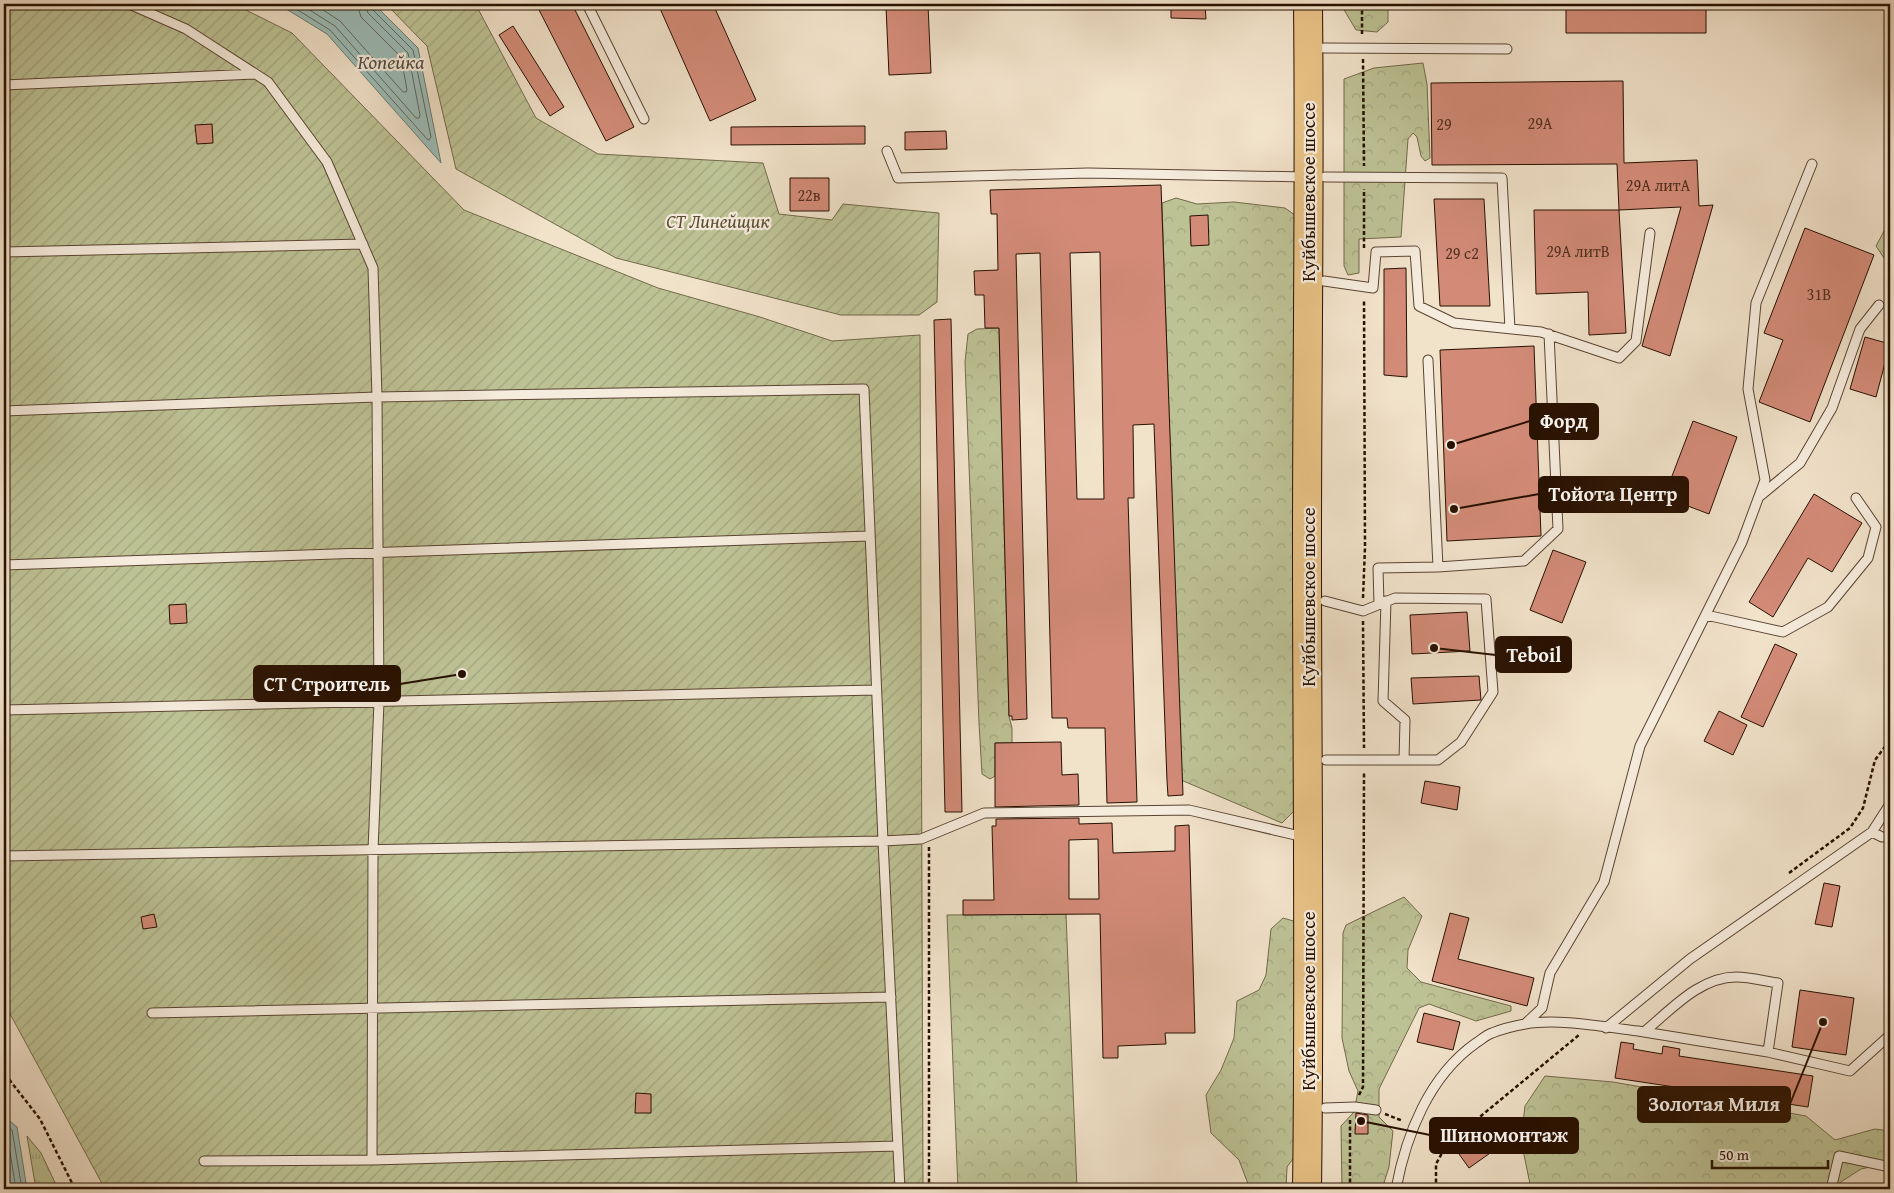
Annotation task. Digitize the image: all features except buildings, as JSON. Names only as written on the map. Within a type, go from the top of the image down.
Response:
[{"type":"main road","name":"Куйбышевское шоссе","points":[[1308,4],[1324,281],[1325,1189]]},
{"type":"main road","name":"Куйбышевское шоссе","points":[[1307,1189],[1309,1030],[1307,837],[1317,177],[1324,48],[1324,4]]},
{"type":"lane","points":[[129,4],[186,29],[268,82],[327,162],[373,268],[377,397],[379,702],[373,850],[372,1160]]},
{"type":"lane","points":[[586,4],[644,119]]},
{"type":"lane","points":[[1324,48],[1507,49]]},
{"type":"lane","points":[[4,85],[255,74]]},
{"type":"lane","points":[[887,151],[898,178],[961,178],[1088,173],[1502,178],[1510,329]]},
{"type":"lane","points":[[1525,1024],[1542,1008],[1550,973],[1604,882],[1640,746],[1742,542],[1765,480],[1748,388],[1756,302],[1812,164]]},
{"type":"lane","points":[[1324,281],[1374,288],[1376,252],[1415,251],[1419,306],[1454,323],[1542,332],[1619,358],[1636,341],[1650,233]]},
{"type":"lane","points":[[4,252],[362,244]]},
{"type":"lane","points":[[1759,497],[1800,463],[1832,408],[1860,329],[1879,305]]},
{"type":"lane","points":[[1404,760],[1404,720],[1383,701],[1383,603],[1378,568],[1438,567],[1524,561],[1558,529],[1549,334]]},
{"type":"lane","points":[[1428,360],[1438,567]]},
{"type":"lane","points":[[4,411],[377,397],[864,389],[882,841],[900,1189]]},
{"type":"lane","points":[[1706,615],[1783,632],[1828,607],[1868,558],[1876,527],[1856,498]]},
{"type":"lane","points":[[4,565],[870,536]]},
{"type":"lane","points":[[1325,601],[1363,611],[1395,598],[1486,599],[1493,692],[1461,742],[1438,760],[1326,760]]},
{"type":"lane","points":[[4,710],[876,690]]},
{"type":"lane","points":[[1606,1028],[1690,959],[1872,832],[1890,804]]},
{"type":"lane","points":[[4,856],[882,841],[920,839],[984,813],[1189,810],[1307,837]]},
{"type":"lane","points":[[1872,832],[1882,837]]},
{"type":"lane","points":[[1644,1032],[1689,995],[1710,982],[1734,977],[1756,979],[1778,983],[1768,1052]]},
{"type":"lane","points":[[152,1013],[890,997]]},
{"type":"lane","points":[[1396,1189],[1401,1161],[1414,1126],[1435,1085],[1462,1053],[1490,1033],[1525,1024],[1557,1022],[1644,1032],[1768,1052],[1850,1071],[1890,1035]]},
{"type":"lane","points":[[1325,1108],[1355,1107],[1376,1110]]},
{"type":"lane","points":[[204,1161],[372,1160],[898,1146]]},
{"type":"lane","points":[[1832,1189],[1839,1156],[1890,1167]]},
{"type":"path","points":[[1362,4],[1364,251]]},
{"type":"path","points":[[1350,1189],[1350,1114],[1363,1087],[1364,288]]},
{"type":"path","points":[[1786,876],[1850,828],[1863,808],[1876,760],[1890,740]]},
{"type":"path","points":[[929,836],[929,1189]]},
{"type":"path","points":[[1436,1189],[1436,1164],[1447,1144],[1590,1026]]},
{"type":"path","points":[[4,1076],[8,1078],[40,1119],[75,1189]]},
{"type":"path","points":[[1376,1110],[1414,1126]]},
{"type":"green space","points":[[4,4],[234,4],[292,33],[464,210],[658,288],[760,317],[832,341],[920,335],[923,1189],[105,1189],[9,1012],[4,1007]]},
{"type":"green space","name":"СТ Линейщик","points":[[386,4],[481,4],[477,7],[536,118],[598,154],[763,163],[779,214],[832,220],[843,204],[939,213],[937,302],[919,315],[841,315],[616,258],[456,169],[427,46]]},
{"type":"green space","points":[[1342,4],[1388,4],[1388,22],[1377,32],[1356,30]]},
{"type":"green space","points":[[1423,63],[1427,84],[1430,158],[1425,161],[1421,156],[1417,137],[1413,133],[1408,139],[1401,237],[1359,239],[1359,273],[1348,275],[1344,266],[1344,79],[1374,68]]},
{"type":"green space","points":[[1176,198],[1197,204],[1234,202],[1285,208],[1299,218],[1298,807],[1282,823],[1181,780],[1162,203]]},
{"type":"green space","points":[[1890,220],[1890,267],[1876,246]]},
{"type":"green space","points":[[999,328],[1009,716],[1012,728],[1012,743],[995,743],[995,776],[990,779],[982,774],[965,362],[968,334],[977,329]]},
{"type":"green space","points":[[1404,897],[1422,916],[1408,950],[1407,968],[1421,982],[1511,1006],[1511,1011],[1476,1021],[1429,1004],[1419,1008],[1379,1089],[1379,1117],[1393,1131],[1389,1167],[1382,1189],[1342,1189],[1341,1126],[1354,1112],[1358,1091],[1349,1071],[1342,1038],[1343,933],[1346,925]]},
{"type":"green space","points":[[1066,914],[1077,1189],[958,1189],[947,915]]},
{"type":"green space","points":[[1283,918],[1297,922],[1298,1152],[1287,1167],[1286,1189],[1250,1189],[1239,1160],[1211,1133],[1206,1095],[1221,1070],[1234,1038],[1237,1001],[1259,990],[1266,975],[1271,929]]},
{"type":"green space","points":[[1545,1076],[1613,1082],[1806,1116],[1835,1140],[1875,1129],[1890,1131],[1890,1163],[1861,1169],[1830,1189],[1531,1189],[1521,1140],[1525,1106]]},
{"type":"green space","points":[[27,1136],[41,1153],[58,1189],[36,1189]]},
{"type":"water","name":"Копейка","points":[[278,4],[374,4],[418,48],[441,163],[327,34]]},
{"type":"water","points":[[4,1116],[17,1127],[27,1189],[4,1189]]},
{"type":"place","name":"Форд","points":[[1451,445]]},
{"type":"place","name":"Тойота Центр","points":[[1454,509]]},
{"type":"place","name":"Teboil","points":[[1434,648]]},
{"type":"place","name":"СТ Строитель","points":[[462,674]]},
{"type":"place","name":"Золотая Миля","points":[[1823,1022]]},
{"type":"place","name":"Шиномонтаж","points":[[1361,1121]]}]
